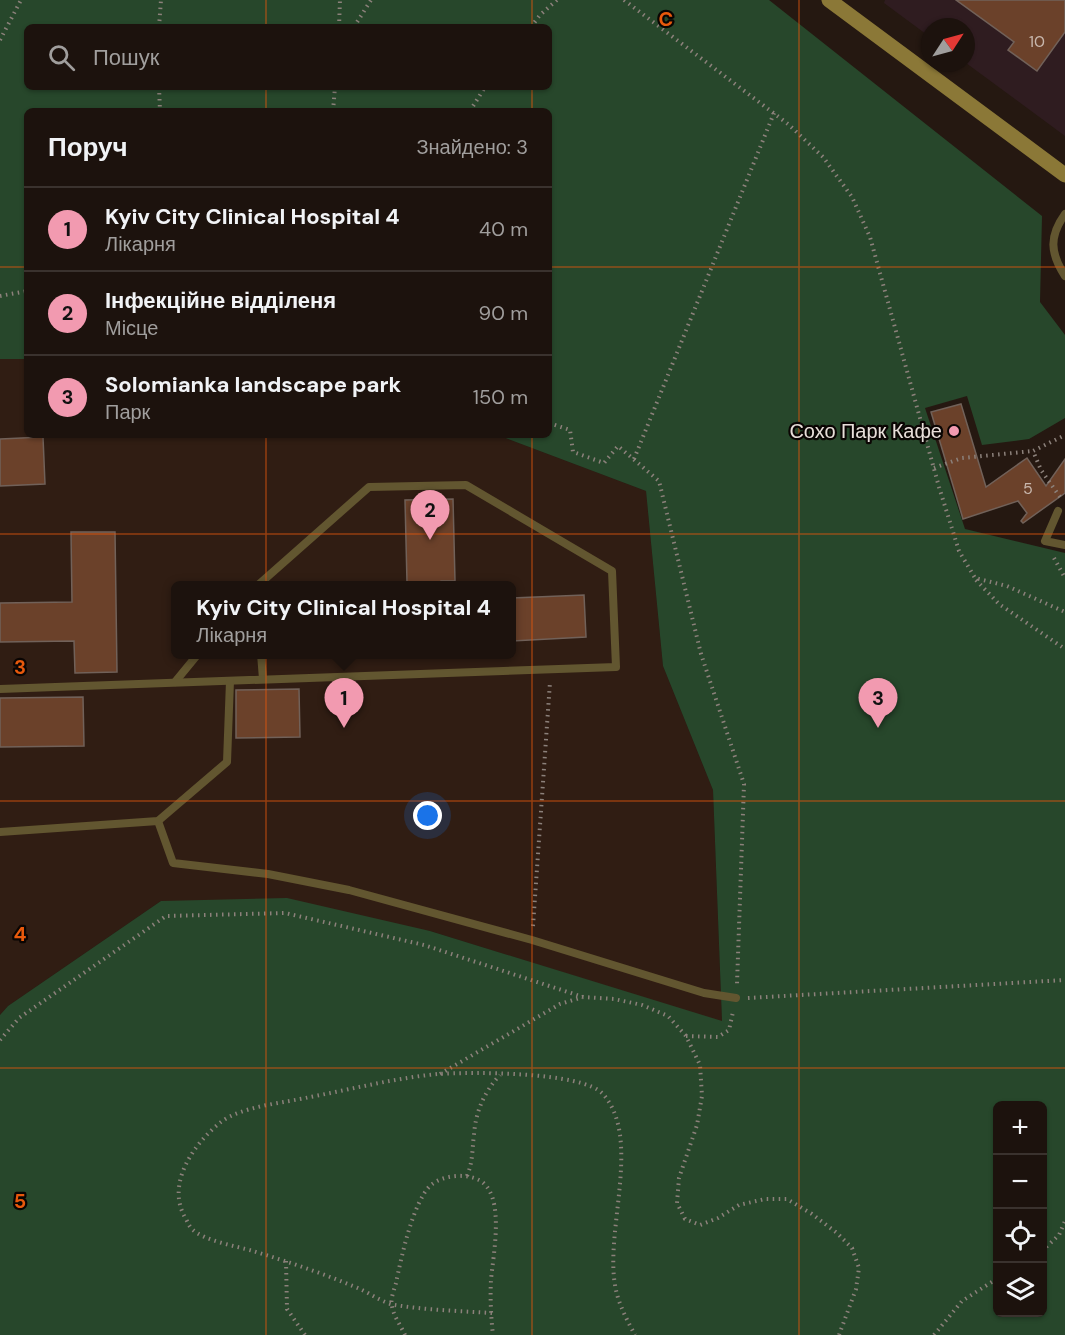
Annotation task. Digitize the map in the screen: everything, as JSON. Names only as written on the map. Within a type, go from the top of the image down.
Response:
[{"type":"street","points":[[829,0],[1065,175]]},
{"type":"lane","points":[[1065,214],[1055,227],[1052,246],[1058,266],[1065,276]]},
{"type":"lane","points":[[0,689],[616,667],[612,571],[466,485],[369,488],[261,581]]},
{"type":"lane","points":[[1058,511],[1045,541],[1065,545]]},
{"type":"lane","points":[[175,682],[194,659]]},
{"type":"lane","points":[[261,659],[263,679]]},
{"type":"lane","points":[[0,832],[158,821],[227,762],[230,681]]},
{"type":"lane","points":[[158,821],[173,863],[268,874],[350,890],[532,940],[704,993],[736,998]]},
{"type":"path","points":[[0,40],[21,0]]},
{"type":"path","points":[[159,24],[161,0]]},
{"type":"path","points":[[339,24],[340,0]]},
{"type":"path","points":[[356,24],[371,0]]},
{"type":"path","points":[[533,24],[557,0]]},
{"type":"path","points":[[624,0],[774,113],[823,157],[852,197],[870,237],[959,551],[975,578],[999,604],[1065,649]]},
{"type":"path","points":[[159,90],[160,108]]},
{"type":"path","points":[[333,108],[334,90]]},
{"type":"path","points":[[472,108],[483,90]]},
{"type":"path","points":[[634,459],[774,113]]},
{"type":"path","points":[[0,296],[24,292]]},
{"type":"path","points":[[552,424],[570,430],[573,452],[604,464],[618,446],[659,481],[701,654],[744,784],[736,998],[729,1030],[718,1037],[686,1036]]},
{"type":"path","points":[[934,468],[962,458],[1033,452],[1065,435]]},
{"type":"path","points":[[1033,452],[1041,470],[1062,499],[1058,511]]},
{"type":"path","points":[[975,578],[1007,586],[1065,612]]},
{"type":"path","points":[[532,940],[550,669]]},
{"type":"path","points":[[0,1040],[20,1018],[166,916],[285,913],[424,945],[583,997],[614,999],[642,1005],[668,1016],[686,1036],[700,1065],[702,1096],[697,1125],[686,1151],[679,1178],[677,1203],[685,1219],[700,1225],[718,1218],[739,1205],[765,1198],[787,1199],[812,1214],[852,1248],[859,1268],[856,1289],[839,1335]]},
{"type":"path","points":[[736,998],[1065,980]]},
{"type":"path","points":[[439,1074],[560,1004],[583,997]]},
{"type":"path","points":[[492,1313],[391,1305],[361,1290],[286,1261],[211,1239],[192,1229],[180,1210],[177,1192],[183,1170],[204,1138],[223,1120],[239,1113],[368,1084],[439,1074],[555,1076],[580,1081],[600,1091],[612,1105],[620,1128],[621,1156],[614,1260],[616,1290],[635,1335]]},
{"type":"path","points":[[466,1176],[472,1163],[474,1132],[481,1102],[488,1087],[500,1074]]},
{"type":"path","points":[[405,1335],[391,1305],[403,1252],[419,1202],[432,1184],[451,1176],[466,1176],[481,1181],[490,1191],[495,1210],[491,1283],[493,1335]]},
{"type":"path","points":[[1047,1246],[1059,1235],[1065,1221]]},
{"type":"path","points":[[286,1261],[287,1308],[305,1335]]},
{"type":"path","points":[[934,1335],[962,1301],[993,1281]]},
{"type":"shaded area","points":[[885,0],[1065,0],[1065,136],[975,70],[975,18],[921,18],[921,30],[884,3]]},
{"type":"shaded area","points":[[0,359],[24,359],[24,438],[506,438],[646,491],[663,666],[713,790],[722,1022],[430,931],[161,901],[8,1006],[0,1015]]},
{"type":"green space","points":[[0,0],[769,0],[1042,216],[1040,302],[1065,335],[1065,418],[1029,439],[982,445],[967,396],[925,408],[965,529],[1065,553],[1065,1335],[0,1335],[0,1015],[8,1006],[161,901],[287,898],[430,931],[722,1021],[713,790],[663,666],[646,491],[506,438],[552,438],[552,108],[24,108],[24,359],[0,359]]},
{"type":"building","points":[[956,0],[1065,0],[1065,32],[1037,71],[1008,50],[1014,42]]},
{"type":"building","points":[[961,404],[986,487],[1027,458],[1046,486],[1065,459],[1065,493],[1023,523],[1021,521],[1027,513],[1018,501],[963,519],[931,412]]},
{"type":"building","points":[[43,438],[45,484],[0,486],[0,439]]},
{"type":"building","points":[[453,499],[455,581],[407,581],[405,500]]},
{"type":"building","points":[[71,532],[115,532],[117,672],[75,673],[74,641],[0,642],[0,603],[72,602]]},
{"type":"building","points":[[584,595],[586,637],[516,641],[516,598]]},
{"type":"building","points":[[299,689],[300,737],[236,738],[236,690]]},
{"type":"building","points":[[83,697],[84,746],[0,747],[0,698]]},
{"type":"place","name":"Сохо Парк Кафе","points":[[954,431]]},
{"type":"place","name":"Інфекційне відділеня","points":[[430,540]]},
{"type":"place","name":"Kyiv City Clinical Hospital 4","points":[[344,728]]},
{"type":"place","name":"Solomianka landscape park","points":[[878,728]]}]
